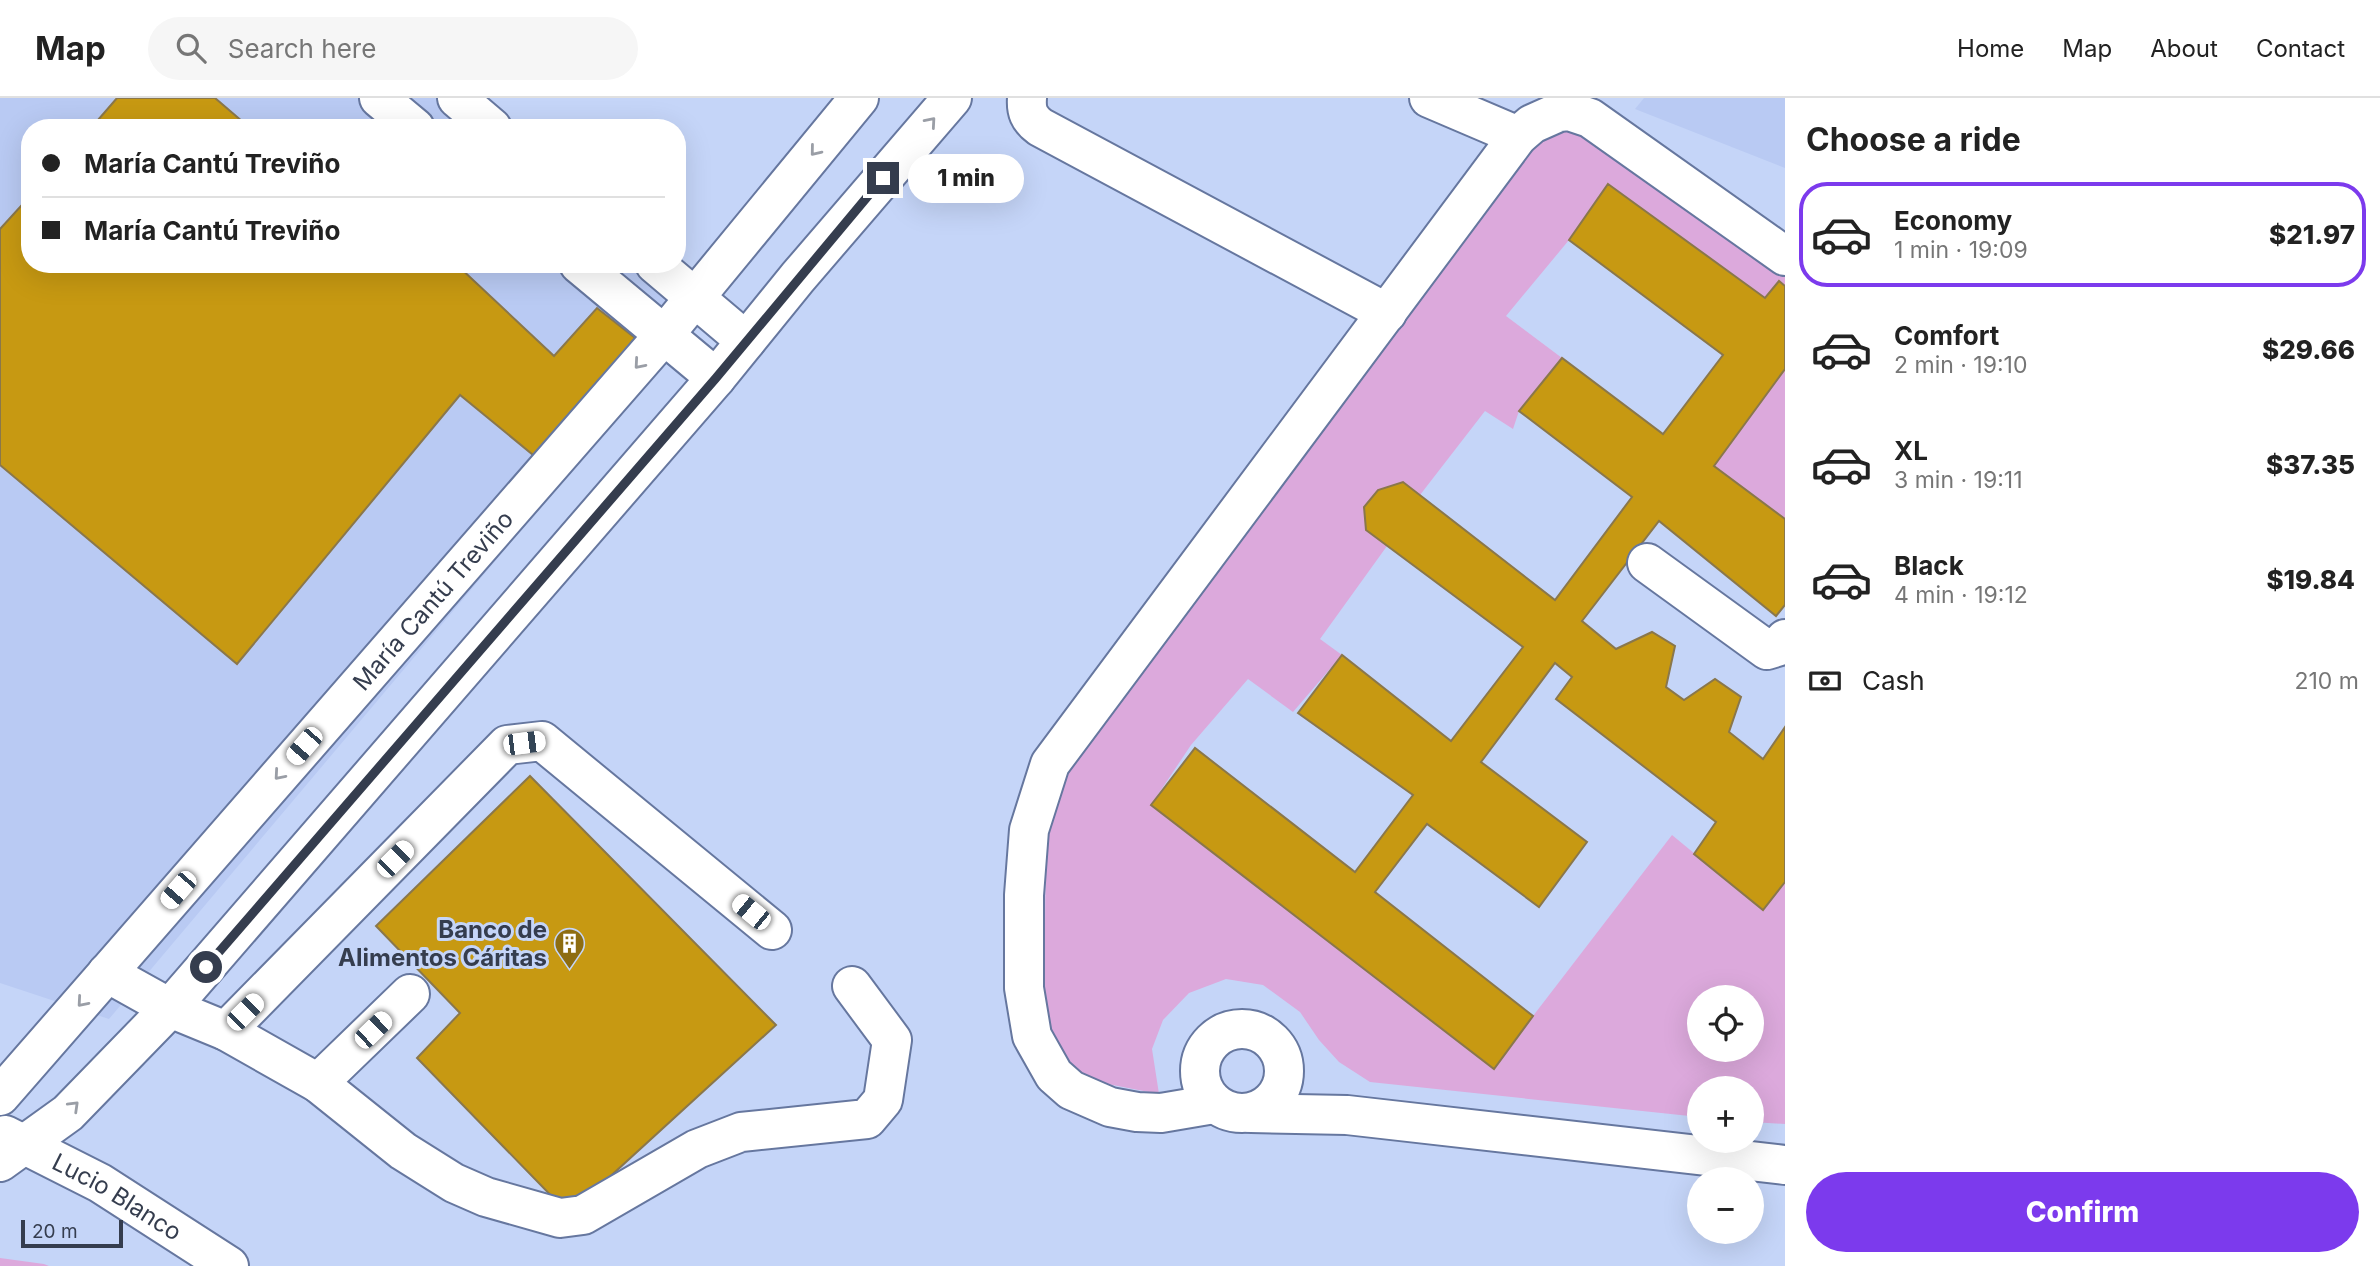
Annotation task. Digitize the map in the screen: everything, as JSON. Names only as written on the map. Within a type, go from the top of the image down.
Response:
[{"type":"street","points":[[379,98],[404,119]]},
{"type":"street","points":[[457,98],[482,119]]},
{"type":"street","name":"María Cantú Treviño","points":[[0,1096],[664,335],[859,98]]},
{"type":"street","points":[[8,1146],[68,1113],[170,1009],[716,378],[952,98]]},
{"type":"street","points":[[1027,98],[1027,110],[1031,120],[1040,127],[1387,313]]},
{"type":"street","points":[[1429,98],[1518,136]]},
{"type":"street","points":[[1214,1104],[1161,1114],[1110,1107],[1071,1090],[1054,1075],[1032,1036],[1024,988],[1024,895],[1029,830],[1050,764],[1518,136],[1532,124],[1559,112],[1570,111],[1590,118],[1785,256]]},
{"type":"street","points":[[590,273],[716,378]]},
{"type":"street","points":[[666,273],[746,341]]},
{"type":"street","points":[[1647,563],[1767,650],[1780,646],[1785,639]]},
{"type":"street","points":[[226,1031],[507,745],[542,741],[772,930]]},
{"type":"street","points":[[107,973],[170,1009],[226,1031],[318,1083],[403,1151],[454,1183],[486,1197],[560,1218],[583,1215],[697,1149],[741,1132],[867,1119],[883,1100],[892,1040],[852,986]]},
{"type":"street","points":[[318,1083],[410,994]]},
{"type":"street","points":[[1251,1113],[1275,1098],[1282,1085],[1282,1057],[1274,1044],[1263,1035],[1236,1029],[1210,1042],[1199,1068],[1201,1083],[1214,1104],[1238,1114],[1347,1115],[1785,1164]]},
{"type":"street","name":"Lucio Blanco","points":[[8,1146],[100,1183],[229,1266]]},
{"type":"shaded area","points":[[0,98],[472,98],[496,119],[21,119],[21,273],[674,273],[711,305],[109,1019],[0,983]]},
{"type":"shaded area","points":[[1644,98],[1785,98],[1785,168],[1635,109]]},
{"type":"shaded area","points":[[1573,117],[1785,264],[1785,286],[1779,282],[1765,298],[1608,184],[1569,240],[1506,316],[1562,358],[1519,411],[1513,429],[1485,411],[1420,495],[1366,530],[1387,546],[1320,639],[1342,655],[1293,712],[1248,679],[1191,745],[1151,805],[1533,1016],[1672,835],[1763,910],[1785,882],[1785,1124],[1764,1123],[1764,1076],[1687,1076],[1687,1116],[1370,1082],[1339,1062],[1319,1040],[1300,1012],[1263,985],[1226,979],[1189,993],[1163,1020],[1152,1049],[1159,1094],[1092,1081],[1063,1057],[1044,1021],[1046,830],[1068,771],[1553,119]]},
{"type":"shaded area","points":[[1785,369],[1785,519],[1714,466]]},
{"type":"shaded area","points":[[0,1258],[44,1264],[49,1266],[0,1266]]},
{"type":"building","points":[[117,98],[215,98],[240,119],[99,119]]},
{"type":"building","points":[[1608,184],[1765,298],[1779,281],[1785,286],[1785,369],[1714,466],[1785,519],[1785,605],[1776,616],[1659,521],[1582,621],[1616,649],[1652,632],[1675,646],[1666,687],[1684,700],[1715,679],[1741,697],[1729,732],[1763,759],[1785,727],[1785,882],[1763,910],[1694,854],[1716,822],[1556,699],[1572,677],[1555,663],[1481,762],[1587,842],[1539,907],[1427,824],[1375,892],[1533,1016],[1494,1069],[1151,805],[1195,748],[1355,872],[1413,795],[1298,713],[1342,655],[1451,741],[1523,647],[1366,530],[1364,507],[1378,490],[1403,482],[1555,600],[1632,497],[1519,411],[1562,358],[1663,434],[1723,355],[1569,240]]},
{"type":"building","points":[[21,206],[21,273],[466,273],[554,356],[597,308],[635,338],[538,459],[460,395],[237,664],[0,465],[0,229]]},
{"type":"building","name":"Banco de Alimentos Cáritas","points":[[530,776],[776,1025],[569,1214],[417,1058],[460,1013],[376,926]]},
{"type":"place","name":"Banco de Alimentos Cáritas","points":[[570,970]]},
{"type":"route","points":[[206,967],[716,378],[883,178]]}]
